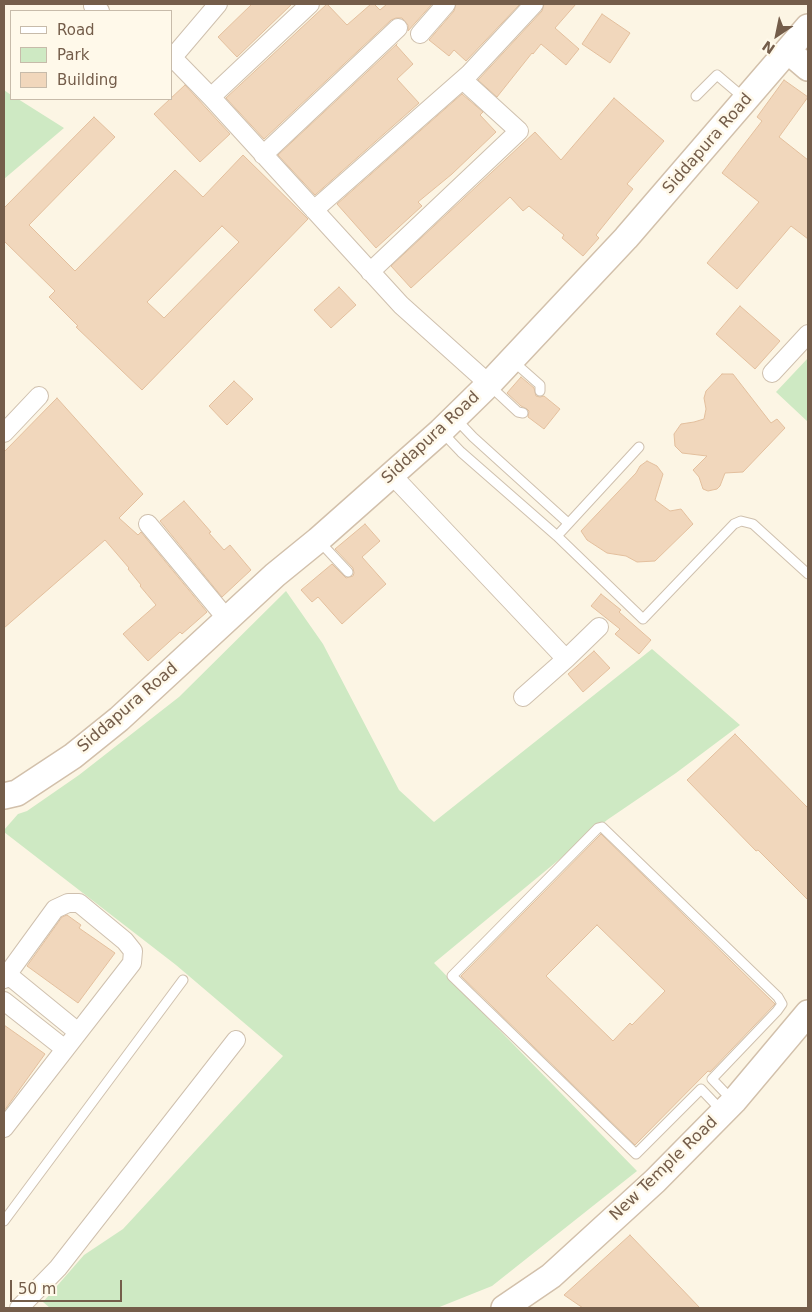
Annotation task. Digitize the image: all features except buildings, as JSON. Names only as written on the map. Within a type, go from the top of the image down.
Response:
[{"type":"street","points":[[218,4],[172,57],[401,305],[489,384]]},
{"type":"street","points":[[211,98],[310,4]]},
{"type":"street","points":[[420,34],[446,4]]},
{"type":"street","points":[[314,210],[463,80],[534,4]]},
{"type":"street","name":"Siddapura Road","points":[[4,796],[17,793],[73,756],[119,719],[275,575],[318,540],[448,424],[512,360],[626,238],[808,27]]},
{"type":"street","points":[[263,154],[398,28]]},
{"type":"street","points":[[788,52],[808,68]]},
{"type":"street","points":[[370,272],[519,131],[463,80]]},
{"type":"street","points":[[772,373],[808,334]]},
{"type":"street","points":[[4,433],[39,396]]},
{"type":"street","points":[[392,475],[566,660]]},
{"type":"street","points":[[148,524],[227,619]]},
{"type":"street","points":[[523,697],[566,660],[599,627]]},
{"type":"street","points":[[4,1128],[132,963],[134,951],[125,941],[79,903],[68,903],[55,909],[5,976],[78,1032]]},
{"type":"street","points":[[4,1001],[65,1049]]},
{"type":"street","name":"New Temple Road","points":[[504,1308],[551,1276],[655,1181],[728,1107],[808,1013]]},
{"type":"street","points":[[19,1308],[58,1268],[236,1040]]},
{"type":"lane","points":[[696,96],[717,75],[746,100]]},
{"type":"lane","points":[[512,360],[540,385],[540,391]]},
{"type":"lane","points":[[489,384],[518,412],[523,413]]},
{"type":"lane","points":[[448,424],[473,437],[568,523]]},
{"type":"lane","points":[[448,424],[461,452],[557,536],[643,619],[734,524],[741,521],[753,524],[808,574]]},
{"type":"lane","points":[[557,536],[639,448]]},
{"type":"lane","points":[[318,540],[348,572]]},
{"type":"lane","points":[[602,827],[778,997],[782,1004],[712,1079],[728,1107],[701,1089],[636,1154],[452,976],[598,828],[602,827]]},
{"type":"lane","points":[[4,1221],[183,980]]},
{"type":"green space","points":[[4,90],[10,94],[10,100],[20,100],[64,128],[4,179]]},
{"type":"green space","points":[[808,358],[808,422],[776,392]]},
{"type":"green space","points":[[286,591],[323,644],[399,790],[434,822],[652,649],[740,725],[676,773],[607,820],[434,963],[637,1171],[492,1286],[437,1308],[50,1308],[43,1302],[84,1255],[123,1229],[283,1056],[176,965],[4,832],[4,830],[18,814],[27,811],[79,775],[179,697]]}]
